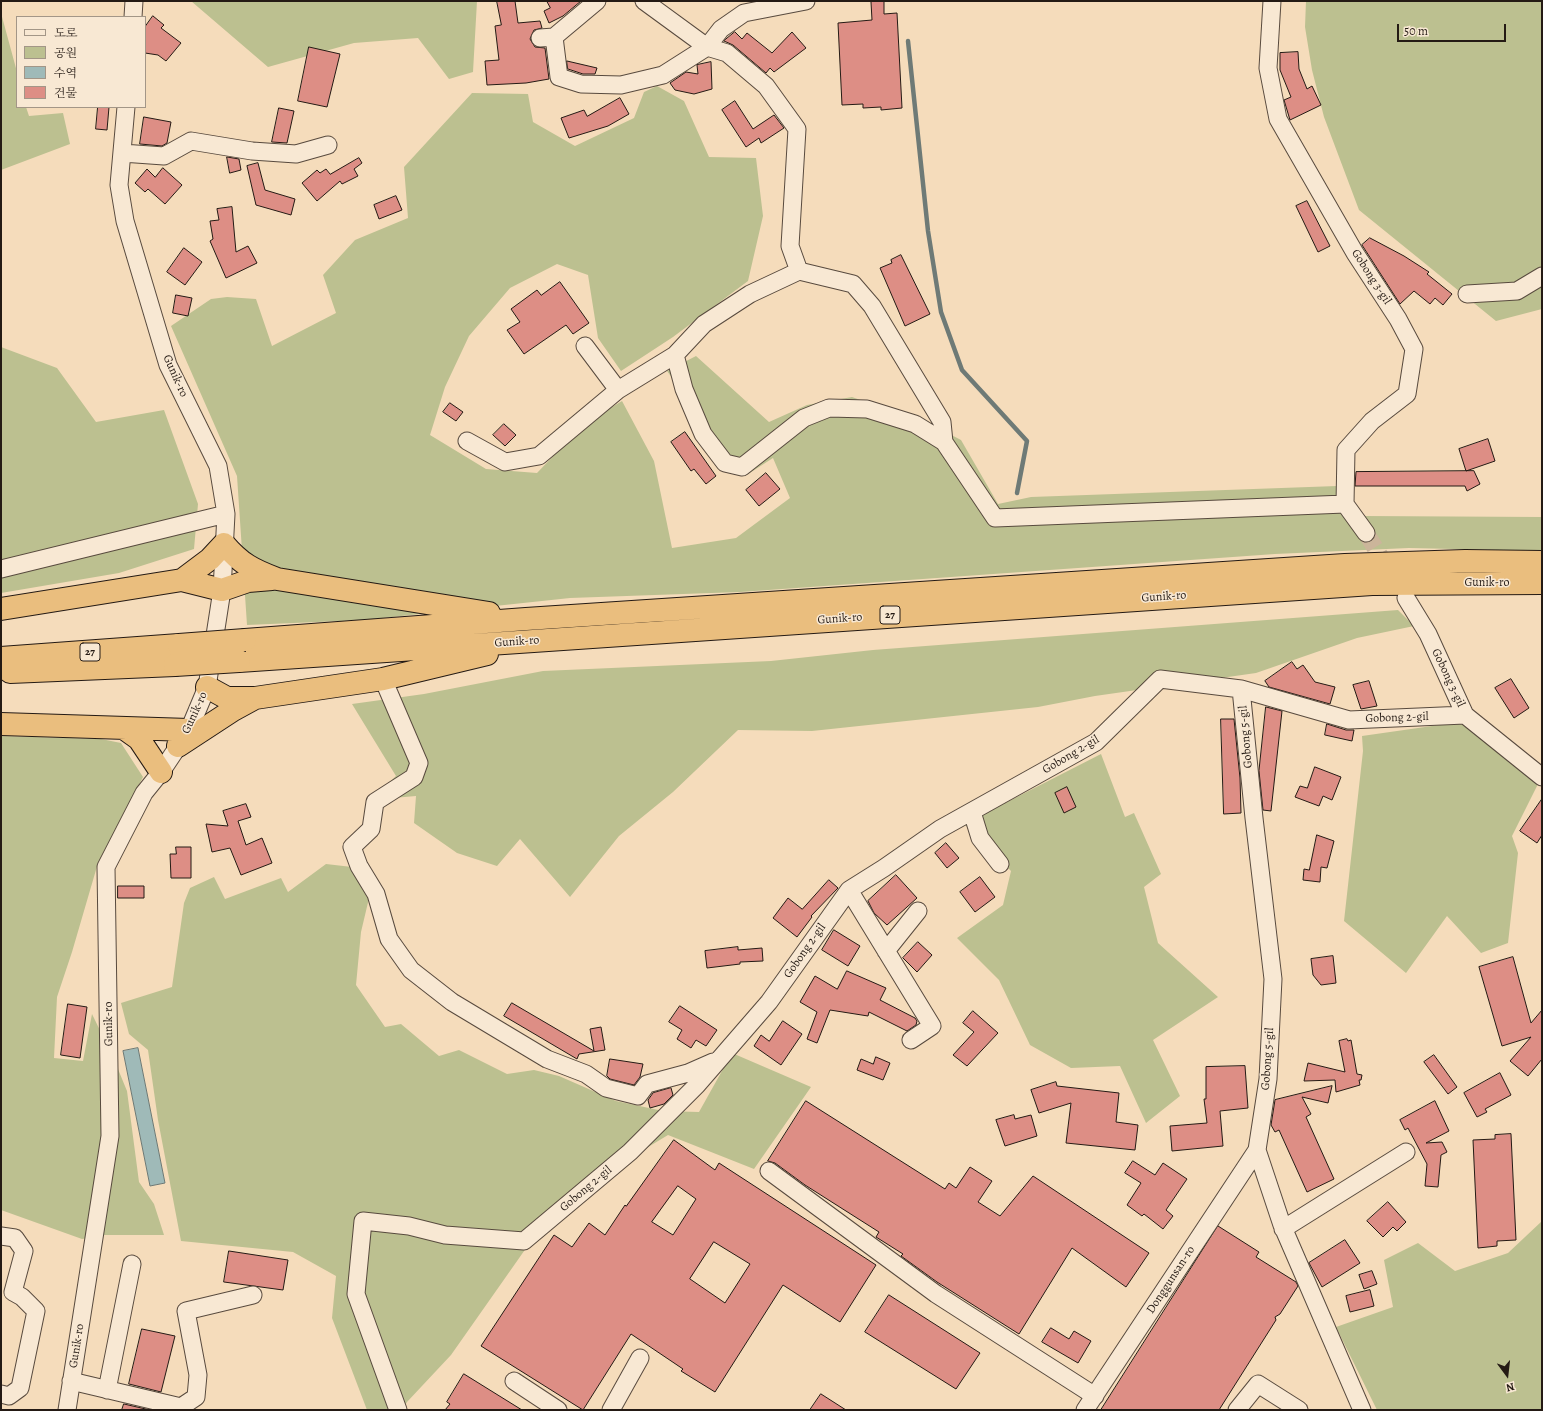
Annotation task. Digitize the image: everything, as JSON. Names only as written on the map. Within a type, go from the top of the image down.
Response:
[{"type":"highway","points":[[182,580],[210,559],[224,544],[235,557],[251,569],[277,579],[526,619]]},
{"type":"highway","name":"Gunik-ro","points":[[1,672],[177,655],[245,640],[526,619],[1345,565],[1465,561],[1542,562]]},
{"type":"highway","points":[[1,609],[182,580],[222,590],[248,581],[277,579]]},
{"type":"highway","name":"Gunik-ro","points":[[1,658],[177,655],[239,661],[1372,584],[1542,583]]},
{"type":"highway","points":[[207,687],[226,698],[255,698],[383,679],[548,639]]},
{"type":"highway","points":[[1,724],[125,729],[183,738],[255,698]]},
{"type":"highway","points":[[125,729],[139,739],[161,772]]},
{"type":"street","points":[[133,16],[134,1]]},
{"type":"street","points":[[597,1],[546,37],[558,76],[581,84],[621,85],[663,75],[707,47],[722,29],[744,13],[806,1]]},
{"type":"street","points":[[644,1],[707,47],[727,53],[766,86],[797,129],[790,246],[799,271]]},
{"type":"street","name":"Gobong 3-gil","points":[[1272,1],[1268,68],[1278,119],[1356,252],[1398,319],[1414,349],[1407,394],[1372,421],[1346,450],[1345,504]]},
{"type":"street","name":"Gunik-ro","points":[[67,1410],[110,1136],[106,867],[144,793],[161,772],[183,738],[207,687],[222,590],[226,514],[218,466],[168,365],[125,221],[120,185],[126,108]]},
{"type":"street","points":[[122,153],[164,156],[191,141],[252,151],[296,154],[328,145]]},
{"type":"street","points":[[467,441],[505,462],[539,456],[618,390],[675,356],[704,324],[750,294],[799,271],[853,284],[872,306],[942,422],[944,442]]},
{"type":"street","points":[[1466,294],[1517,291],[1542,276]]},
{"type":"street","points":[[585,346],[618,390]]},
{"type":"street","points":[[675,356],[684,389],[703,434],[725,463],[742,467],[804,418],[830,408],[867,409],[915,424],[944,442],[995,518],[1345,504],[1366,533]]},
{"type":"street","points":[[1,569],[226,514]]},
{"type":"street","name":"Gobong 3-gil","points":[[1406,598],[1428,634],[1465,715],[1542,777]]},
{"type":"street","points":[[383,679],[419,762],[414,777],[375,802],[371,829],[352,847],[359,866],[376,894],[389,939],[411,970],[452,1002],[547,1059],[586,1074],[606,1088],[638,1096],[647,1084],[688,1073],[720,1058]]},
{"type":"street","name":"Gobong 2-gil","points":[[398,1410],[356,1294],[363,1221],[409,1226],[445,1235],[524,1241],[630,1152],[697,1085],[769,1002],[849,890],[884,868],[940,829],[1096,742],[1160,679],[1241,689],[1349,720],[1465,715]]},
{"type":"street","name":"Gobong 5-gil","points":[[1241,689],[1254,818],[1273,979],[1268,1079],[1257,1150],[1283,1229],[1362,1410]]},
{"type":"street","points":[[972,812],[980,838],[1000,864]]},
{"type":"street","points":[[849,890],[932,1026],[911,1040]]},
{"type":"street","points":[[886,951],[918,911]]},
{"type":"street","name":"Donggunsan-ro","points":[[1085,1410],[1257,1150]]},
{"type":"street","points":[[1283,1229],[1406,1152]]},
{"type":"street","points":[[768,1171],[936,1294],[1095,1396]]},
{"type":"street","points":[[1,1236],[16,1238],[24,1251],[13,1292],[22,1297],[36,1311],[20,1388],[9,1396],[1,1394]]},
{"type":"street","points":[[107,1390],[132,1264]]},
{"type":"street","points":[[71,1381],[182,1408],[196,1397],[198,1375],[186,1311],[253,1295]]},
{"type":"street","points":[[610,1410],[640,1358]]},
{"type":"street","points":[[514,1381],[558,1410]]},
{"type":"street","points":[[1237,1410],[1258,1384],[1299,1410]]},
{"type":"green space","points":[[191,1],[477,1],[473,72],[449,79],[418,38],[354,43],[268,67]]},
{"type":"green space","points":[[1306,1],[1542,1],[1542,309],[1496,321],[1359,210],[1324,117],[1312,70],[1305,27]]},
{"type":"green space","points":[[1,13],[16,68],[16,108],[26,108],[29,116],[63,113],[70,144],[1,170]]},
{"type":"green space","points":[[657,86],[684,101],[709,157],[756,158],[763,216],[748,281],[673,337],[621,371],[598,338],[588,275],[557,264],[510,288],[469,336],[445,387],[430,435],[486,469],[537,473],[584,424],[622,401],[654,461],[672,548],[736,538],[790,498],[773,458],[745,476],[667,371],[696,356],[769,422],[807,405],[852,397],[934,426],[961,440],[998,504],[1031,497],[1337,486],[1363,516],[1542,517],[1542,551],[1409,548],[1275,554],[740,592],[570,598],[364,620],[247,625],[237,476],[171,326],[211,299],[227,297],[256,299],[272,346],[336,313],[323,275],[355,240],[408,218],[404,167],[472,93],[528,94],[533,122],[575,146],[634,118],[644,92]]},
{"type":"green space","points":[[1,347],[57,368],[96,422],[164,410],[198,504],[194,549],[119,573],[1,593]]},
{"type":"green space","points":[[1398,610],[1414,626],[1357,638],[1256,673],[1095,696],[1038,707],[812,731],[738,730],[673,792],[619,836],[570,897],[520,839],[497,866],[457,853],[414,823],[416,796],[370,800],[396,776],[352,704],[424,694],[543,671],[771,661],[873,650]]},
{"type":"green space","points":[[1460,722],[1540,780],[1512,836],[1518,853],[1508,943],[1481,953],[1447,916],[1406,973],[1344,921],[1363,751],[1362,736]]},
{"type":"green space","points":[[1,736],[101,739],[121,743],[143,777],[98,863],[57,997],[54,1058],[83,1061],[92,1014],[113,1057],[127,1091],[139,1182],[154,1204],[164,1235],[105,1235],[82,1239],[1,1210]]},
{"type":"green space","points":[[1101,754],[1125,817],[1134,813],[1161,874],[1144,887],[1158,943],[1218,997],[1153,1040],[1180,1096],[1146,1123],[1120,1066],[1071,1068],[1030,1045],[999,980],[957,938],[1003,905],[1011,871],[964,824]]},
{"type":"green space","points":[[326,864],[352,867],[370,894],[361,932],[356,985],[385,1027],[401,1024],[439,1056],[459,1050],[507,1074],[534,1070],[559,1076],[616,1101],[663,1111],[699,1112],[732,1053],[811,1087],[754,1169],[668,1135],[635,1155],[529,1244],[451,1355],[407,1402],[402,1410],[367,1410],[332,1318],[336,1276],[293,1252],[181,1241],[158,1120],[148,1050],[129,1034],[121,1003],[172,987],[184,903],[190,888],[214,877],[225,899],[281,878],[288,892]]},
{"type":"green space","points":[[1542,1221],[1542,1410],[1377,1410],[1336,1327],[1393,1307],[1384,1260],[1418,1243],[1455,1271],[1508,1253]]},
{"type":"water","points":[[138,1048],[165,1183],[150,1186],[123,1051]]},
{"type":"building","points":[[497,1],[515,1],[518,23],[540,21],[542,28],[534,30],[530,39],[535,47],[545,48],[549,79],[526,83],[487,85],[485,61],[499,60],[495,26],[501,25]]},
{"type":"building","points":[[547,1],[581,1],[563,16],[549,23],[544,11],[550,8]]},
{"type":"building","points":[[884,1],[884,14],[897,13],[902,108],[881,110],[881,107],[863,108],[863,104],[842,105],[838,23],[872,20],[871,2]]},
{"type":"building","points":[[153,16],[164,25],[161,28],[181,43],[166,61],[158,55],[146,53],[146,26]]},
{"type":"building","points":[[735,32],[742,39],[747,33],[772,53],[792,32],[806,48],[774,72],[770,68],[766,73],[733,45],[724,41]]},
{"type":"building","points":[[309,47],[340,54],[327,107],[298,101]]},
{"type":"building","points":[[1298,52],[1299,69],[1307,89],[1312,86],[1321,105],[1290,120],[1284,100],[1291,97],[1280,70],[1280,53]]},
{"type":"building","points":[[567,61],[597,68],[595,74],[583,74],[568,69]]},
{"type":"building","points":[[711,62],[712,89],[694,94],[675,90],[670,83],[686,72],[698,74],[697,65]]},
{"type":"building","points":[[620,98],[629,114],[608,126],[569,138],[561,118],[584,110],[587,116]]},
{"type":"building","points":[[735,101],[753,129],[774,115],[784,128],[761,143],[759,138],[746,147],[722,110]]},
{"type":"building","points":[[98,108],[109,108],[107,130],[96,129]]},
{"type":"building","points":[[279,108],[294,111],[287,143],[272,142]]},
{"type":"building","points":[[144,117],[171,122],[167,143],[162,146],[140,144]]},
{"type":"building","points":[[227,157],[239,159],[241,170],[230,173]]},
{"type":"building","points":[[359,158],[362,163],[354,169],[358,176],[342,184],[340,181],[317,201],[302,183],[317,170],[320,173],[326,169],[330,174]]},
{"type":"building","points":[[258,163],[265,190],[295,199],[291,215],[256,205],[247,166]]},
{"type":"building","points":[[163,168],[182,185],[165,204],[148,189],[145,192],[135,183],[147,169],[155,177]]},
{"type":"building","points":[[396,196],[402,210],[379,219],[374,205]]},
{"type":"building","points":[[1307,201],[1330,246],[1318,252],[1296,206]]},
{"type":"building","points":[[232,207],[236,252],[248,246],[257,263],[226,278],[210,241],[213,239],[210,221],[219,220],[217,209]]},
{"type":"building","points":[[1370,238],[1404,256],[1429,272],[1427,274],[1452,294],[1443,305],[1435,298],[1430,304],[1414,291],[1400,304],[1362,245]]},
{"type":"building","points":[[184,248],[202,262],[185,285],[167,272]]},
{"type":"building","points":[[901,255],[930,314],[905,326],[880,268],[892,263],[891,260]]},
{"type":"building","points":[[560,282],[589,323],[573,334],[566,325],[524,354],[507,330],[520,322],[511,309],[537,290],[541,295]]},
{"type":"building","points":[[176,295],[192,298],[188,316],[173,313]]},
{"type":"building","points":[[450,403],[463,412],[456,421],[443,412]]},
{"type":"building","points":[[504,424],[516,435],[505,446],[493,435]]},
{"type":"building","points":[[685,432],[716,476],[706,484],[694,469],[691,471],[671,442]]},
{"type":"building","points":[[1488,439],[1495,461],[1466,471],[1459,449]]},
{"type":"building","points":[[1474,471],[1480,484],[1467,491],[1465,486],[1355,486],[1356,472]]},
{"type":"building","points":[[766,473],[780,489],[759,506],[746,490]]},
{"type":"building","points":[[1292,662],[1297,669],[1303,665],[1315,682],[1335,687],[1330,704],[1269,687],[1265,681]]},
{"type":"building","points":[[1511,679],[1529,708],[1514,718],[1495,688]]},
{"type":"building","points":[[1369,681],[1377,706],[1361,709],[1353,685]]},
{"type":"building","points":[[1266,707],[1282,711],[1271,811],[1263,810],[1259,771]]},
{"type":"building","points":[[1221,719],[1234,719],[1240,778],[1241,813],[1224,814]]},
{"type":"building","points":[[1327,724],[1346,730],[1354,730],[1352,741],[1325,735]]},
{"type":"building","points":[[1315,767],[1341,777],[1332,800],[1323,796],[1319,806],[1295,797],[1300,786],[1307,788]]},
{"type":"building","points":[[1067,787],[1076,807],[1064,813],[1055,793]]},
{"type":"building","points":[[1542,799],[1542,835],[1537,843],[1520,831]]},
{"type":"building","points":[[246,804],[251,817],[238,821],[246,845],[262,838],[272,863],[241,875],[230,848],[212,852],[206,824],[228,826],[223,811]]},
{"type":"building","points":[[1317,835],[1334,841],[1327,868],[1321,867],[1320,882],[1303,880],[1304,869],[1309,870]]},
{"type":"building","points":[[946,843],[959,858],[947,868],[935,853]]},
{"type":"building","points":[[176,847],[191,847],[191,878],[171,878],[170,854],[176,854]]},
{"type":"building","points":[[896,875],[917,898],[887,925],[874,913],[868,901]]},
{"type":"building","points":[[980,877],[995,897],[975,912],[960,892]]},
{"type":"building","points":[[829,880],[838,888],[811,916],[812,917],[797,937],[773,918],[788,898],[802,909]]},
{"type":"building","points":[[118,886],[144,886],[144,898],[118,898]]},
{"type":"building","points":[[834,930],[860,946],[848,966],[822,950]]},
{"type":"building","points":[[918,942],[932,955],[917,972],[903,958]]},
{"type":"building","points":[[738,947],[738,950],[762,948],[763,961],[740,962],[740,964],[707,968],[705,951]]},
{"type":"building","points":[[1333,956],[1336,983],[1321,985],[1313,975],[1311,959]]},
{"type":"building","points":[[1513,957],[1531,1023],[1542,1010],[1542,1059],[1528,1076],[1510,1061],[1531,1037],[1502,1046],[1479,967]]},
{"type":"building","points":[[847,971],[886,988],[880,1000],[915,1018],[917,1021],[916,1025],[907,1031],[869,1012],[868,1016],[830,1010],[817,1043],[807,1039],[817,1012],[800,1002],[815,976],[837,989]]},
{"type":"building","points":[[512,1003],[594,1051],[590,1029],[601,1027],[605,1050],[579,1054],[577,1059],[504,1016]]},
{"type":"building","points":[[68,1004],[87,1007],[80,1058],[61,1055]]},
{"type":"building","points":[[680,1006],[717,1030],[706,1046],[696,1040],[691,1048],[677,1039],[682,1030],[669,1022]]},
{"type":"building","points":[[973,1011],[998,1033],[967,1066],[953,1055],[974,1032],[963,1023]]},
{"type":"building","points":[[783,1021],[802,1034],[781,1065],[754,1046],[761,1035],[769,1041]]},
{"type":"building","points":[[1347,1039],[1348,1041],[1351,1040],[1357,1074],[1362,1075],[1361,1080],[1359,1080],[1360,1085],[1336,1092],[1335,1080],[1304,1081],[1308,1063],[1345,1072],[1339,1041]]},
{"type":"building","points":[[1434,1055],[1457,1087],[1448,1094],[1424,1062]]},
{"type":"building","points":[[876,1057],[890,1063],[883,1080],[857,1070],[861,1059],[873,1064]]},
{"type":"building","points":[[610,1059],[643,1064],[640,1077],[634,1085],[610,1079],[607,1076]]},
{"type":"building","points":[[1245,1066],[1248,1108],[1220,1111],[1223,1146],[1172,1151],[1170,1126],[1207,1123],[1204,1099],[1206,1099],[1206,1067]]},
{"type":"building","points":[[1500,1073],[1511,1095],[1485,1109],[1487,1112],[1477,1117],[1464,1093]]},
{"type":"building","points":[[1056,1082],[1057,1086],[1119,1093],[1116,1122],[1138,1125],[1135,1150],[1066,1143],[1071,1103],[1039,1113],[1031,1090]]},
{"type":"building","points":[[1332,1086],[1328,1103],[1302,1097],[1311,1114],[1306,1117],[1334,1179],[1307,1192],[1279,1130],[1275,1132],[1271,1125],[1275,1100]]},
{"type":"building","points":[[671,1088],[673,1095],[664,1104],[650,1108],[648,1100],[653,1093]]},
{"type":"building","points":[[806,1101],[945,1189],[949,1183],[956,1188],[970,1167],[992,1181],[978,1202],[1000,1216],[1033,1176],[1149,1253],[1126,1287],[1072,1248],[1019,1334],[937,1282],[901,1256],[903,1254],[876,1237],[879,1232],[805,1185],[775,1163],[768,1161]]},
{"type":"building","points":[[1435,1101],[1449,1131],[1426,1143],[1442,1142],[1447,1152],[1441,1155],[1438,1187],[1425,1186],[1427,1164],[1408,1128],[1405,1130],[1400,1120]]},
{"type":"building","points":[[1014,1115],[1015,1119],[1031,1115],[1037,1136],[1005,1146],[996,1120]]},
{"type":"building","points":[[1511,1134],[1516,1240],[1497,1241],[1497,1246],[1478,1248],[1473,1140],[1495,1139],[1495,1135]]},
{"type":"building","points":[[674,1140],[715,1170],[719,1163],[876,1265],[840,1322],[783,1285],[715,1392],[681,1371],[683,1369],[631,1334],[583,1410],[481,1346],[554,1235],[572,1247],[589,1223],[605,1235],[625,1205],[626,1206]],"holes":[[[678,1186],[696,1199],[673,1235],[652,1222]],[[714,1242],[750,1264],[725,1303],[690,1279]]]},
{"type":"building","points":[[1133,1161],[1155,1175],[1163,1163],[1187,1179],[1166,1210],[1173,1216],[1163,1229],[1144,1214],[1142,1216],[1127,1205],[1141,1183],[1125,1173]]},
{"type":"building","points":[[1388,1202],[1406,1222],[1397,1231],[1393,1227],[1383,1237],[1367,1221]]},
{"type":"building","points":[[1218,1226],[1259,1252],[1256,1257],[1296,1282],[1298,1286],[1280,1314],[1275,1317],[1276,1320],[1219,1410],[1101,1410]]},
{"type":"building","points":[[1345,1240],[1360,1263],[1322,1287],[1309,1263]]},
{"type":"building","points":[[229,1251],[288,1260],[283,1290],[224,1282]]},
{"type":"building","points":[[1372,1271],[1377,1284],[1364,1289],[1359,1275]]},
{"type":"building","points":[[1370,1290],[1374,1306],[1350,1312],[1346,1296]]},
{"type":"building","points":[[889,1295],[980,1353],[956,1389],[865,1332]]},
{"type":"building","points":[[1051,1328],[1069,1339],[1074,1331],[1091,1341],[1078,1363],[1042,1342]]},
{"type":"building","points":[[142,1329],[175,1336],[161,1392],[129,1384]]},
{"type":"building","points":[[464,1374],[522,1410],[445,1410],[450,1404],[447,1402]]},
{"type":"building","points":[[821,1394],[846,1410],[810,1410]]},
{"type":"building","points":[[124,1404],[150,1410],[122,1410]]},
{"type":"waterway","points":[[908,41],[928,231],[941,312],[962,370],[1027,441],[1017,493]]},
{"type":"tunnel","points":[[1366,533],[1390,572]]}]
